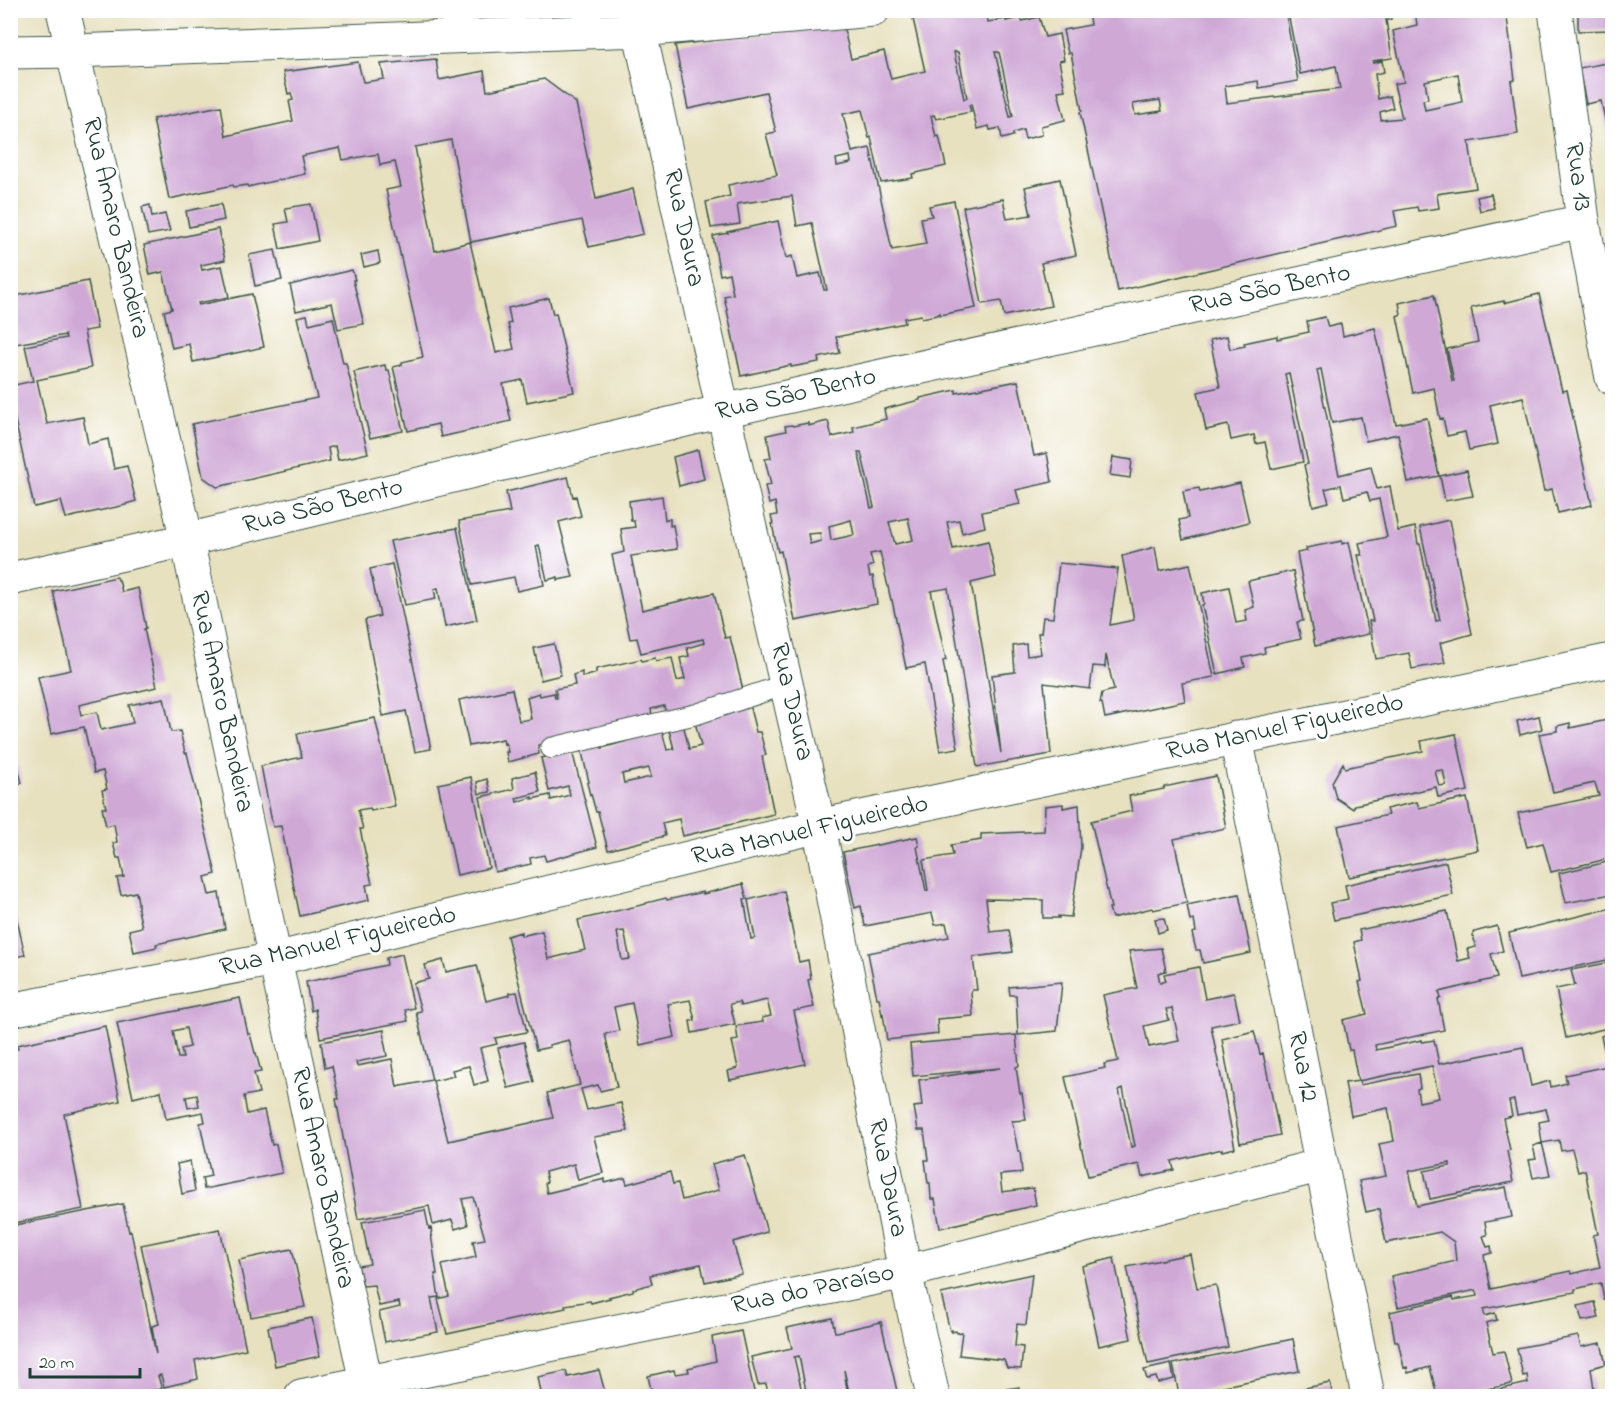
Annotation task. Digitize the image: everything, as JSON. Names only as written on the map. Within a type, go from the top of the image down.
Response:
[{"type":"street","name":"Rua Amaro Bandeira","points":[[63,10],[188,540],[367,1390]]},
{"type":"street","points":[[10,52],[73,51],[637,20],[873,10]]},
{"type":"street","name":"Rua 13","points":[[1555,10],[1583,221],[1612,378]]},
{"type":"street","name":"Rua Daura","points":[[637,20],[723,411],[819,826],[905,1272],[933,1396]]},
{"type":"street","name":"Rua São Bento","points":[[10,579],[188,540],[723,411],[1583,221]]},
{"type":"street","name":"Rua Manuel Figueiredo","points":[[10,1010],[275,959],[819,826],[1612,660]]},
{"type":"street","name":"Rua 12","points":[[1236,738],[1368,1396]]},
{"type":"street","name":"Rua do Paraíso","points":[[301,1396],[367,1390],[905,1272],[1322,1166]]},
{"type":"lane","points":[[551,748],[697,714],[786,684]]},
{"type":"building","points":[[1088,10],[1285,10],[1298,81],[1259,88],[1258,81],[1225,86],[1227,103],[1340,89],[1336,66],[1300,74],[1288,13],[1299,10],[1390,10],[1391,20],[1386,20],[1392,58],[1373,61],[1373,63],[1382,61],[1384,72],[1375,74],[1378,99],[1390,96],[1393,108],[1380,112],[1381,120],[1402,118],[1394,84],[1404,82],[1393,31],[1417,25],[1415,10],[1506,10],[1515,80],[1511,81],[1518,134],[1469,142],[1476,188],[1437,194],[1439,208],[1418,211],[1417,207],[1394,211],[1397,226],[1118,291],[1080,112],[1082,111],[1071,53],[1068,53],[1063,30],[1090,25]],"holes":[[[1458,74],[1462,102],[1425,110],[1423,100],[1428,99],[1425,81]],[[1160,100],[1162,111],[1135,115],[1133,104]]]},
{"type":"building","points":[[1578,10],[1612,10],[1612,30],[1578,31]]},
{"type":"building","points":[[949,12],[951,17],[986,12],[988,22],[1021,18],[1022,21],[1039,17],[1045,37],[1059,34],[1064,60],[1059,61],[1065,90],[1058,91],[1065,120],[1041,126],[1042,135],[1025,139],[1023,130],[1002,139],[1000,128],[990,130],[989,126],[977,129],[971,104],[969,105],[971,112],[936,119],[934,115],[931,116],[936,137],[939,136],[946,166],[912,174],[913,178],[881,183],[871,137],[869,138],[862,110],[843,114],[852,152],[870,148],[892,250],[926,244],[921,218],[932,216],[929,206],[954,201],[976,308],[922,318],[921,315],[904,318],[905,323],[836,337],[840,353],[818,358],[819,362],[791,367],[791,365],[741,376],[724,296],[733,294],[729,273],[720,275],[713,236],[778,221],[786,258],[792,256],[797,278],[820,273],[824,290],[827,290],[812,223],[797,226],[792,196],[737,204],[740,224],[711,228],[706,202],[730,196],[728,185],[777,175],[766,134],[776,132],[766,92],[688,109],[675,45],[843,25],[851,59],[884,51],[891,79],[925,71],[913,19]],"holes":[[[954,52],[958,52],[967,98],[964,99]],[[995,52],[999,52],[1013,116],[1010,117]],[[850,156],[851,163],[837,166],[836,159]]]},
{"type":"building","points":[[436,59],[439,80],[484,71],[487,91],[544,79],[576,103],[596,199],[633,189],[643,234],[589,247],[582,220],[471,242],[451,140],[415,147],[435,251],[470,242],[496,353],[514,349],[508,324],[511,323],[508,308],[549,298],[553,314],[556,313],[574,392],[527,402],[522,380],[503,384],[511,421],[441,437],[438,424],[408,431],[393,367],[402,365],[402,362],[423,357],[386,190],[401,187],[395,162],[380,165],[378,154],[343,160],[340,148],[301,156],[305,174],[248,187],[247,185],[234,187],[233,185],[169,199],[153,119],[221,106],[226,136],[293,121],[289,101],[293,100],[291,93],[288,94],[283,72],[358,62],[363,82],[365,82],[384,79],[381,64]]},
{"type":"building","points":[[1612,62],[1611,148],[1601,101],[1586,104],[1579,68]]},
{"type":"building","points":[[1060,179],[1076,255],[1041,263],[1051,306],[1004,316],[1001,301],[982,304],[963,207],[1003,199],[1007,219],[1031,215],[1025,187]]},
{"type":"building","points":[[1491,194],[1494,208],[1480,211],[1477,197]]},
{"type":"building","points":[[221,204],[224,220],[189,227],[186,211]]},
{"type":"building","points":[[311,204],[318,241],[280,249],[275,224],[288,222],[285,208]]},
{"type":"building","points":[[150,205],[152,217],[165,214],[170,231],[148,235],[142,207]]},
{"type":"building","points":[[218,229],[225,260],[201,265],[202,270],[222,266],[229,297],[198,303],[199,305],[252,294],[264,347],[193,362],[189,344],[172,348],[164,311],[172,309],[163,272],[150,275],[144,245]]},
{"type":"building","points":[[275,250],[282,280],[255,286],[249,255]]},
{"type":"building","points":[[378,251],[380,263],[364,267],[361,255]]},
{"type":"building","points":[[352,270],[364,324],[338,329],[332,303],[296,311],[290,285]]},
{"type":"building","points":[[88,281],[97,329],[84,331],[91,368],[37,380],[47,424],[83,417],[88,444],[108,439],[114,469],[127,466],[136,501],[66,518],[61,501],[34,507],[10,397],[10,386],[33,381],[25,346],[66,338],[65,335],[10,345],[10,297]]},
{"type":"building","points":[[1539,294],[1562,391],[1567,390],[1592,505],[1558,513],[1552,489],[1544,491],[1523,397],[1490,405],[1498,444],[1469,450],[1465,432],[1447,436],[1443,418],[1440,419],[1434,388],[1413,393],[1397,316],[1401,314],[1399,303],[1434,295],[1452,381],[1454,381],[1447,349],[1478,342],[1471,308]]},
{"type":"building","points":[[307,315],[309,324],[333,318],[368,453],[338,460],[335,446],[328,448],[330,461],[217,487],[203,477],[192,424],[317,398],[297,317]]},
{"type":"building","points":[[1325,317],[1328,327],[1341,324],[1343,336],[1375,328],[1396,424],[1427,418],[1439,476],[1408,482],[1398,434],[1366,441],[1361,417],[1332,423],[1321,369],[1317,370],[1339,475],[1371,467],[1377,489],[1390,486],[1398,531],[1415,527],[1436,621],[1440,620],[1420,527],[1449,520],[1472,634],[1440,643],[1445,663],[1412,669],[1409,653],[1376,659],[1369,621],[1373,621],[1358,555],[1362,555],[1359,543],[1387,537],[1379,499],[1370,501],[1367,492],[1344,498],[1341,485],[1325,489],[1329,502],[1313,506],[1304,465],[1308,464],[1289,373],[1285,374],[1303,462],[1271,469],[1265,442],[1256,444],[1254,435],[1231,440],[1228,425],[1206,430],[1198,392],[1220,387],[1210,340],[1227,336],[1230,349],[1245,346],[1244,343],[1309,332],[1307,321]]},
{"type":"building","points":[[385,365],[386,370],[389,370],[403,431],[370,438],[354,372]]},
{"type":"building","points":[[1018,381],[1034,456],[1047,453],[1052,482],[1016,490],[1020,504],[982,512],[985,527],[962,533],[959,520],[947,522],[953,549],[988,541],[996,577],[971,583],[1001,753],[992,675],[1015,672],[1013,646],[1026,644],[1027,656],[1041,654],[1038,633],[1041,633],[1043,617],[1053,618],[1059,563],[1118,569],[1110,625],[1134,620],[1122,556],[1155,547],[1159,571],[1190,564],[1214,677],[1182,683],[1185,701],[1105,718],[1102,703],[1100,703],[1102,693],[1114,690],[1106,655],[1105,667],[1093,666],[1090,689],[1044,683],[1051,754],[977,767],[948,588],[931,591],[946,660],[943,661],[958,748],[940,751],[925,664],[906,668],[880,552],[870,554],[873,565],[868,567],[870,577],[873,576],[877,604],[795,621],[781,551],[778,552],[772,524],[771,516],[777,515],[775,502],[769,504],[765,486],[771,485],[765,459],[771,458],[767,435],[786,431],[785,426],[808,423],[808,426],[828,421],[832,437],[854,432],[853,427],[886,419],[884,409],[956,390],[956,393]],"holes":[[[858,452],[861,452],[874,507],[871,508]],[[908,518],[913,540],[895,544],[889,522]],[[851,520],[854,535],[831,540],[829,526]],[[820,533],[821,541],[810,544],[808,534]]]},
{"type":"building","points":[[698,450],[704,479],[679,486],[673,457]]},
{"type":"building","points":[[1113,457],[1132,460],[1130,478],[1110,475]]},
{"type":"building","points":[[1467,470],[1473,496],[1445,501],[1440,476]]},
{"type":"building","points":[[568,477],[581,516],[559,522],[573,577],[547,580],[539,545],[536,546],[544,585],[517,591],[514,577],[472,585],[459,521],[510,512],[506,492]]},
{"type":"building","points":[[1240,483],[1249,522],[1183,540],[1179,520],[1188,518],[1183,491],[1199,488],[1200,492]]},
{"type":"building","points":[[662,496],[665,520],[670,519],[670,526],[673,525],[677,549],[631,556],[642,610],[714,593],[725,638],[730,637],[745,698],[667,718],[664,706],[651,709],[653,722],[625,725],[538,745],[539,754],[508,762],[506,752],[508,752],[503,739],[469,746],[459,700],[512,689],[519,721],[531,719],[527,697],[539,693],[540,696],[554,693],[557,698],[555,689],[575,685],[573,675],[582,672],[582,677],[596,673],[596,669],[641,659],[642,661],[655,658],[656,661],[672,658],[677,681],[685,679],[680,658],[689,656],[687,648],[704,643],[703,639],[641,653],[637,638],[630,639],[612,555],[624,552],[621,529],[635,527],[634,521],[631,521],[629,501]]},
{"type":"building","points":[[457,528],[477,620],[445,627],[438,588],[434,589],[436,599],[405,605],[390,541]]},
{"type":"building","points":[[1342,541],[1342,544],[1349,542],[1369,634],[1315,646],[1297,553],[1307,551],[1306,548]]},
{"type":"building","points":[[392,564],[431,749],[415,752],[406,711],[383,716],[365,620],[380,616],[370,569]]},
{"type":"building","points":[[1293,571],[1303,621],[1297,622],[1301,639],[1264,647],[1265,653],[1243,658],[1245,667],[1217,674],[1202,605],[1204,604],[1202,593],[1229,587],[1236,623],[1247,621],[1245,610],[1254,607],[1248,581]]},
{"type":"building","points":[[116,577],[122,592],[138,588],[146,628],[144,629],[157,687],[79,705],[81,715],[97,712],[101,730],[133,723],[129,705],[164,698],[171,732],[180,731],[185,753],[187,753],[216,874],[205,877],[209,895],[219,893],[225,929],[156,944],[157,947],[134,952],[129,930],[142,927],[138,902],[136,892],[121,895],[117,878],[124,877],[120,858],[117,858],[113,843],[117,842],[114,824],[106,826],[102,808],[106,808],[102,790],[107,789],[103,771],[94,773],[84,727],[51,734],[38,677],[71,670],[53,591]]},
{"type":"building","points":[[554,644],[561,675],[541,680],[534,648]]},
{"type":"building","points":[[749,704],[756,732],[760,732],[766,755],[762,756],[774,814],[683,836],[679,819],[662,823],[665,836],[608,850],[598,812],[596,812],[590,795],[581,748],[600,743],[602,748],[627,741],[626,736],[662,731],[667,750],[674,749],[667,723],[682,719],[689,749],[701,746],[694,718]],"holes":[[[649,768],[651,777],[624,783],[622,774]]]},
{"type":"building","points":[[1539,716],[1542,729],[1520,735],[1517,721]]},
{"type":"building","points":[[375,718],[395,806],[371,811],[370,808],[358,810],[372,884],[366,885],[369,900],[300,916],[281,826],[273,827],[261,766],[302,757],[297,734]]},
{"type":"building","points":[[1612,719],[1612,858],[1551,872],[1543,843],[1527,847],[1518,813],[1599,796],[1595,783],[1553,792],[1539,734],[1557,731],[1557,726],[1570,723],[1570,728]]},
{"type":"building","points":[[1456,734],[1468,791],[1438,797],[1436,787],[1355,805],[1353,809],[1336,798],[1332,782],[1343,763],[1345,768],[1423,751],[1421,741]],"holes":[[[1443,770],[1446,785],[1439,786],[1435,771]]]},
{"type":"building","points":[[572,751],[597,847],[546,861],[544,855],[530,858],[531,864],[495,872],[480,797],[514,789],[512,778],[535,772],[540,792],[516,798],[517,802],[532,797],[532,799],[550,795],[551,800],[570,795],[568,786],[549,791],[541,758]]},
{"type":"building","points":[[17,764],[22,783],[10,785],[10,765]]},
{"type":"building","points":[[1216,776],[1226,828],[1174,839],[1187,903],[1153,910],[1152,908],[1112,918],[1091,821],[1132,811],[1129,796]]},
{"type":"building","points":[[471,777],[489,868],[457,875],[438,784]]},
{"type":"building","points":[[487,779],[490,792],[479,794],[477,782]]},
{"type":"building","points":[[1467,798],[1478,850],[1349,877],[1338,826],[1388,815],[1386,809],[1417,802],[1419,808]]},
{"type":"building","points":[[1063,804],[1063,808],[1079,805],[1081,847],[1071,917],[1043,918],[1043,900],[986,899],[990,932],[1009,930],[1013,952],[973,957],[977,990],[972,990],[971,993],[973,1016],[937,1019],[938,1034],[887,1040],[868,953],[949,937],[946,923],[935,925],[932,913],[865,926],[861,906],[855,908],[843,852],[917,837],[926,891],[928,890],[923,860],[953,855],[951,845],[981,840],[981,834],[1044,831],[1045,806]]},
{"type":"building","points":[[1612,861],[1612,894],[1566,903],[1559,873]]},
{"type":"building","points":[[1446,862],[1453,895],[1334,920],[1330,903],[1348,899],[1345,885]]},
{"type":"building","points":[[743,884],[751,939],[755,938],[748,900],[784,891],[799,962],[808,960],[811,979],[808,980],[814,1007],[794,1011],[805,1064],[730,1080],[728,1071],[738,1068],[732,1041],[738,1040],[736,1026],[763,1022],[762,1018],[771,1016],[767,1000],[741,1006],[739,1002],[730,1004],[735,1024],[692,1033],[690,1021],[695,1020],[690,1000],[668,1004],[675,1037],[640,1045],[632,1003],[614,1007],[619,1031],[605,1034],[617,1087],[600,1091],[598,1085],[581,1089],[587,1110],[621,1103],[628,1131],[594,1137],[603,1173],[578,1180],[574,1164],[545,1172],[547,1182],[545,1183],[547,1193],[605,1179],[605,1183],[625,1178],[627,1184],[670,1172],[673,1184],[678,1183],[682,1200],[719,1190],[712,1164],[745,1155],[767,1232],[733,1242],[742,1274],[705,1282],[701,1264],[650,1275],[652,1284],[610,1298],[591,1303],[590,1301],[565,1305],[566,1308],[447,1334],[438,1299],[449,1296],[442,1265],[476,1257],[473,1241],[485,1239],[473,1197],[462,1199],[468,1225],[455,1229],[452,1220],[433,1225],[429,1206],[358,1219],[336,1099],[339,1099],[332,1066],[325,1068],[321,1042],[384,1030],[387,1056],[356,1062],[357,1066],[392,1059],[397,1087],[432,1080],[416,1012],[421,1011],[413,983],[429,979],[425,965],[443,960],[446,972],[477,965],[486,1001],[517,992],[527,1032],[495,1038],[497,1044],[480,1048],[488,1081],[474,1085],[469,1066],[452,1070],[454,1076],[433,1081],[448,1141],[553,1118],[547,1093],[580,1085],[569,1040],[536,1050],[507,936],[521,932],[521,936],[542,931],[548,959],[585,950],[578,920],[666,898],[667,900],[703,892],[703,894]],"holes":[[[624,931],[630,959],[622,960],[617,932]]]},
{"type":"building","points":[[10,894],[25,955],[10,958]]},
{"type":"building","points":[[1239,894],[1251,953],[1203,963],[1200,950],[1196,950],[1192,933],[1196,932],[1194,920],[1190,921],[1187,905]]},
{"type":"building","points":[[1612,908],[1612,959],[1519,979],[1509,933]]},
{"type":"building","points":[[1447,911],[1458,961],[1470,958],[1467,949],[1476,947],[1474,932],[1497,926],[1503,951],[1491,954],[1497,978],[1439,992],[1441,998],[1438,999],[1444,1030],[1375,1045],[1376,1050],[1422,1040],[1422,1042],[1434,1040],[1439,1064],[1523,1047],[1531,1086],[1550,1081],[1551,1087],[1567,1083],[1565,1075],[1612,1065],[1612,1194],[1609,1195],[1612,1199],[1612,1298],[1604,1300],[1601,1283],[1575,1289],[1575,1292],[1483,1309],[1485,1316],[1495,1313],[1497,1320],[1486,1323],[1493,1353],[1504,1351],[1512,1384],[1452,1396],[1437,1396],[1430,1367],[1408,1373],[1407,1367],[1404,1368],[1398,1341],[1395,1341],[1390,1312],[1453,1297],[1454,1300],[1478,1296],[1476,1290],[1398,1307],[1391,1276],[1456,1261],[1454,1242],[1440,1232],[1386,1243],[1379,1209],[1366,1212],[1359,1181],[1386,1176],[1379,1144],[1394,1141],[1388,1108],[1351,1116],[1345,1083],[1359,1081],[1360,1085],[1418,1074],[1419,1102],[1439,1098],[1432,1066],[1358,1081],[1343,1020],[1367,1014],[1359,982],[1362,981],[1354,942],[1361,940],[1359,930]],"holes":[[[1514,1100],[1517,1115],[1546,1109],[1549,1120],[1539,1122],[1542,1143],[1559,1140],[1561,1151],[1572,1149],[1578,1172],[1585,1170],[1598,1234],[1593,1235],[1600,1267],[1572,1274],[1570,1271],[1491,1289],[1484,1255],[1492,1253],[1491,1246],[1487,1247],[1483,1236],[1487,1235],[1485,1222],[1512,1217],[1506,1187],[1417,1206],[1409,1171],[1450,1163],[1450,1166],[1424,1171],[1430,1199],[1513,1182],[1507,1151],[1510,1150],[1503,1118],[1512,1116],[1509,1101]]]},
{"type":"building","points":[[1164,918],[1167,930],[1158,933],[1155,919]]},
{"type":"building","points":[[1161,948],[1166,971],[1158,973],[1160,983],[1166,981],[1164,974],[1199,967],[1205,999],[1234,993],[1240,1020],[1211,1026],[1235,1148],[1172,1161],[1174,1170],[1142,1177],[1139,1164],[1088,1176],[1065,1077],[1105,1068],[1104,1064],[1118,1061],[1103,995],[1137,988],[1129,951]],"holes":[[[1172,1008],[1179,1041],[1149,1047],[1144,1026],[1169,1020],[1166,1009]],[[1123,1088],[1135,1146],[1131,1147],[1119,1090]]]},
{"type":"building","points":[[402,954],[414,1008],[405,1010],[408,1021],[320,1038],[315,1009],[311,1011],[306,982],[387,965],[386,958]]},
{"type":"building","points":[[1612,962],[1612,1027],[1566,1038],[1556,989],[1575,985],[1571,970]]},
{"type":"building","points":[[1062,982],[1057,1031],[1018,1035],[1016,995],[1010,995],[1009,987]]},
{"type":"building","points":[[240,998],[248,1034],[250,1034],[261,1072],[254,1073],[259,1093],[244,1096],[247,1114],[264,1110],[272,1145],[276,1144],[282,1173],[204,1189],[202,1178],[211,1176],[200,1123],[205,1122],[203,1112],[166,1119],[161,1091],[133,1098],[117,1023]],"holes":[[[186,1028],[190,1047],[181,1049],[183,1058],[178,1058],[173,1031]],[[197,1095],[199,1106],[188,1108],[186,1097]]]},
{"type":"building","points":[[105,1026],[120,1101],[64,1114],[83,1209],[10,1224],[10,1051],[18,1049],[17,1045]]},
{"type":"building","points":[[1612,1030],[1612,1061],[1607,1063],[1601,1036]]},
{"type":"building","points":[[1254,1031],[1260,1054],[1263,1053],[1280,1135],[1240,1143],[1222,1039]]},
{"type":"building","points":[[1016,1035],[1019,1066],[1016,1067],[1026,1120],[1012,1121],[1018,1151],[1020,1151],[1022,1173],[1000,1175],[1002,1192],[1033,1188],[1036,1205],[940,1228],[935,1199],[931,1199],[930,1183],[928,1183],[924,1130],[918,1130],[914,1107],[922,1106],[919,1080],[1000,1068],[913,1076],[910,1044]]},
{"type":"building","points":[[524,1042],[534,1082],[508,1088],[498,1048]]},
{"type":"building","points":[[1542,1143],[1550,1175],[1533,1178],[1529,1160],[1536,1159],[1533,1146]]},
{"type":"building","points":[[190,1161],[195,1191],[182,1194],[177,1164]]},
{"type":"building","points":[[123,1204],[129,1232],[131,1231],[156,1354],[152,1326],[159,1324],[141,1245],[220,1229],[246,1349],[195,1360],[198,1379],[164,1387],[161,1375],[158,1376],[162,1389],[126,1396],[35,1396],[34,1391],[16,1395],[10,1368],[10,1226]]},
{"type":"building","points":[[425,1210],[429,1229],[431,1228],[437,1274],[435,1274],[439,1297],[431,1298],[438,1332],[385,1342],[379,1312],[400,1307],[399,1302],[379,1306],[374,1285],[363,1286],[358,1266],[370,1264],[362,1222]]},
{"type":"building","points":[[292,1249],[305,1307],[251,1317],[239,1260]]},
{"type":"building","points":[[1190,1254],[1197,1288],[1216,1285],[1228,1347],[1148,1364],[1127,1267]]},
{"type":"building","points":[[1114,1258],[1131,1339],[1099,1346],[1082,1266]]},
{"type":"building","points":[[1032,1274],[1026,1325],[1017,1324],[1015,1346],[1023,1347],[1021,1369],[1007,1368],[1004,1360],[959,1355],[962,1332],[950,1331],[941,1294]]},
{"type":"building","points":[[1595,1302],[1599,1318],[1582,1321],[1578,1306]]},
{"type":"building","points":[[312,1318],[320,1356],[275,1366],[268,1327]]},
{"type":"building","points":[[832,1318],[835,1332],[881,1322],[897,1391],[872,1396],[850,1396],[844,1370],[848,1396],[807,1396],[799,1356],[794,1357],[803,1396],[769,1396],[766,1384],[758,1385],[751,1357],[792,1348],[787,1328]]},
{"type":"building","points":[[741,1331],[755,1396],[645,1396],[652,1394],[648,1376],[674,1370],[675,1374],[689,1372],[688,1368],[716,1361],[712,1337]]},
{"type":"building","points":[[1578,1336],[1581,1347],[1601,1343],[1606,1364],[1591,1368],[1595,1396],[1472,1396],[1528,1383],[1527,1375],[1523,1376],[1517,1348]]},
{"type":"building","points":[[1293,1339],[1299,1371],[1179,1395],[1173,1364]]},
{"type":"building","points":[[1171,1364],[1174,1379],[1158,1383],[1156,1377],[1147,1379],[1144,1370]]},
{"type":"building","points":[[599,1370],[606,1396],[524,1396],[541,1392],[538,1377],[566,1371],[568,1377]]},
{"type":"building","points":[[1330,1383],[1333,1396],[1271,1396],[1271,1395]]},
{"type":"building","points":[[1019,1387],[1018,1396],[960,1395]]}]
